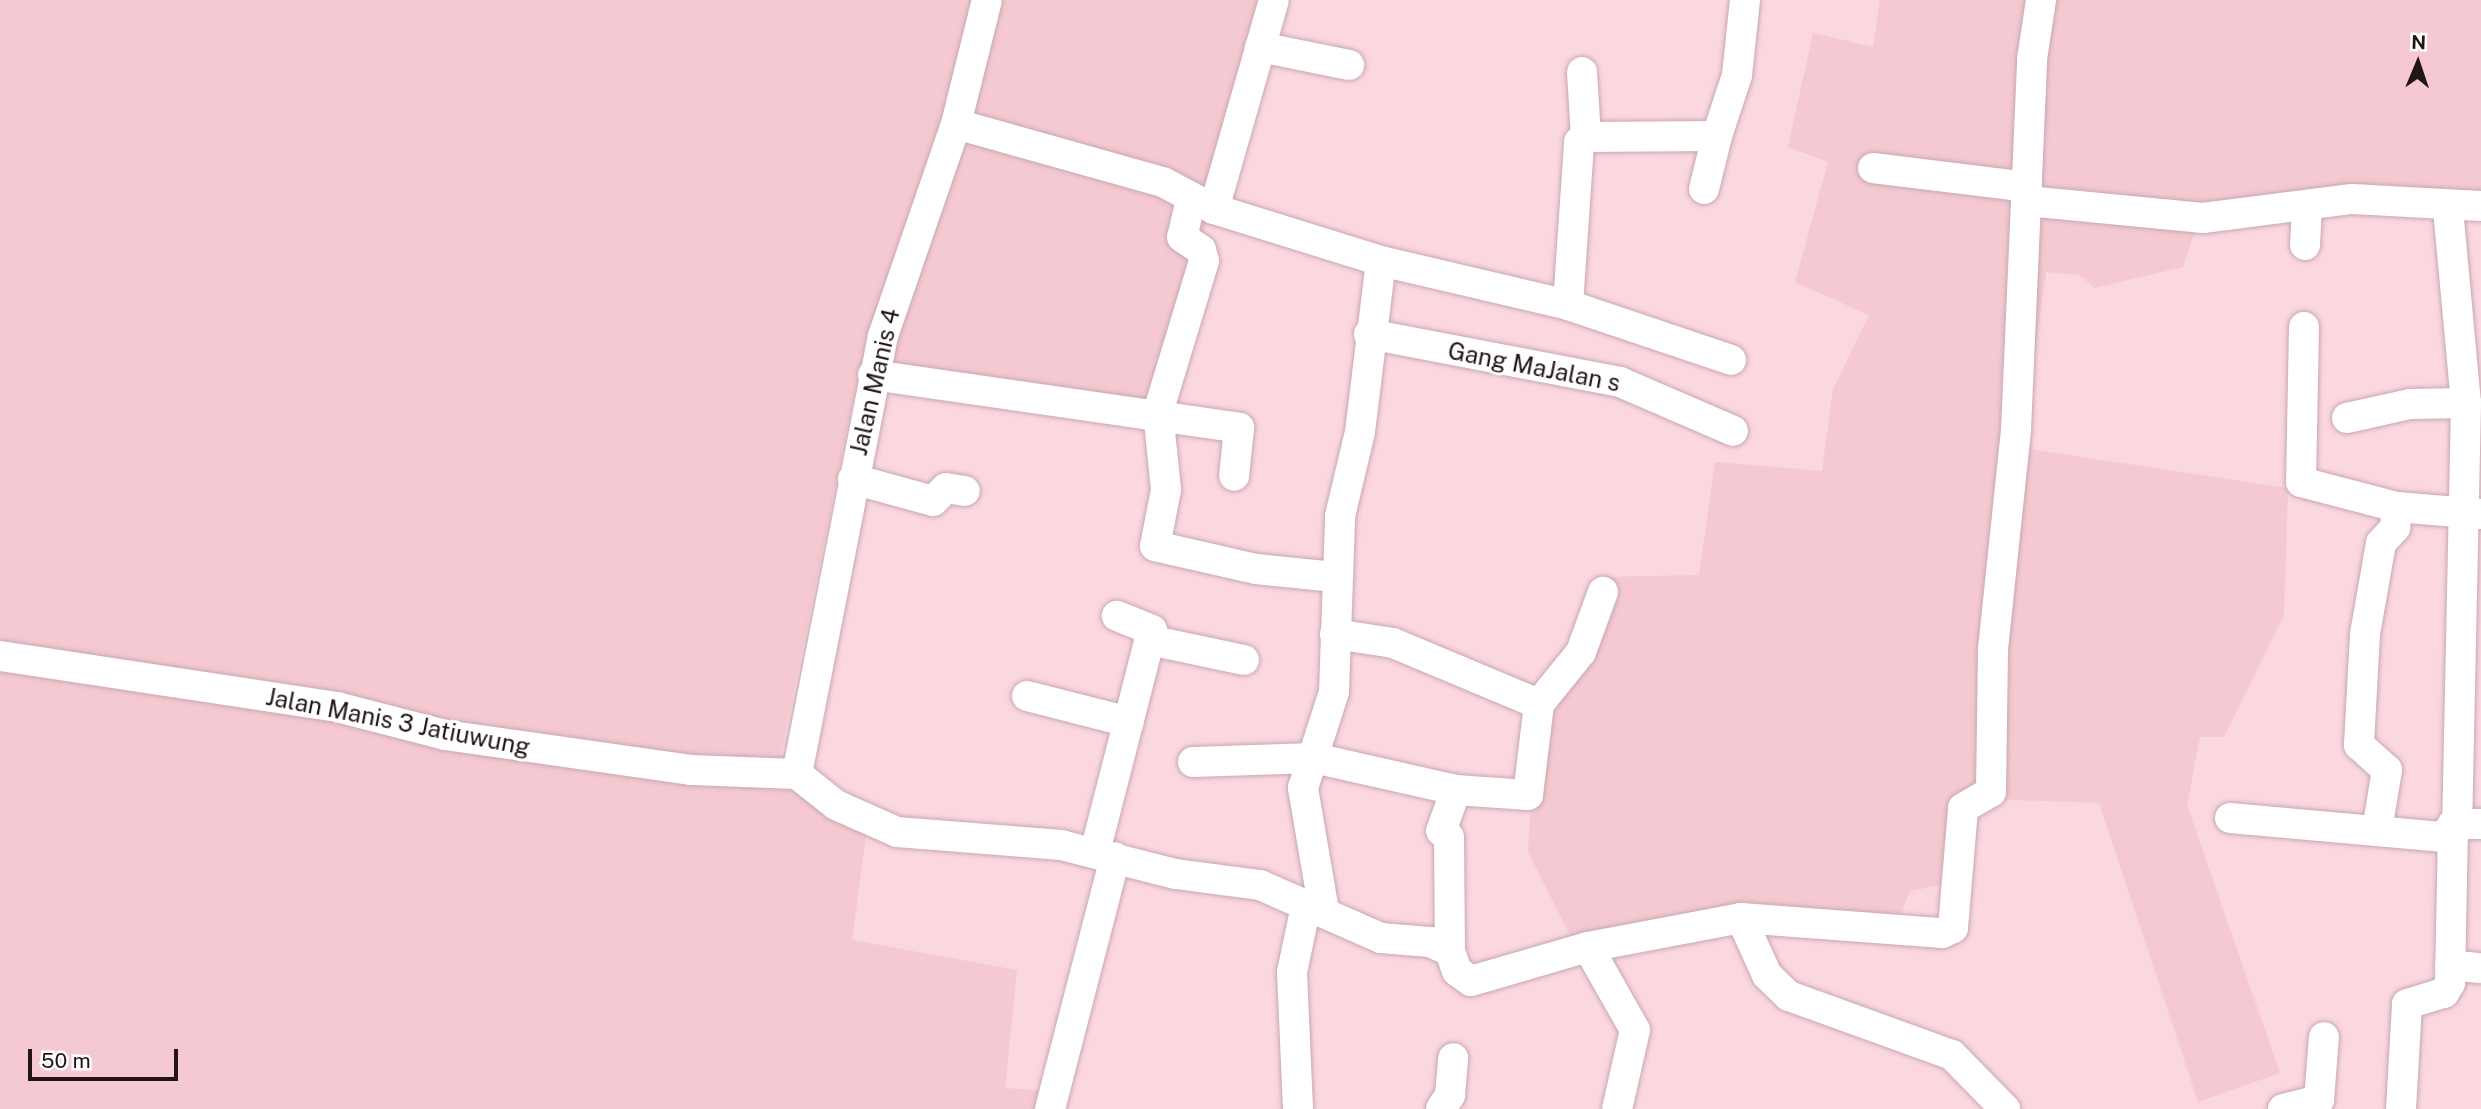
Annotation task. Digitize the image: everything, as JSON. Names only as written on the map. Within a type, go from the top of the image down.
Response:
[{"type":"street","name":"Jalan Manis 4","points":[[797,774],[869,483],[873,375],[956,124],[987,0]]},
{"type":"street","points":[[1274,0],[1260,47],[1203,204],[1182,237],[1201,250],[1204,261],[1158,412],[1166,490],[1156,549],[1335,577]]},
{"type":"street","points":[[1704,189],[1717,136],[1737,75],[1745,0]]},
{"type":"street","points":[[1455,790],[1445,834],[1450,951],[1464,979],[1480,981],[1588,947],[1741,918],[1949,931],[1963,808],[1986,799],[1991,784],[1993,649],[2016,430],[2027,194],[2041,0]]},
{"type":"street","points":[[1260,47],[1349,65]]},
{"type":"street","points":[[1567,305],[1575,152],[1586,137],[1582,72]]},
{"type":"street","points":[[956,124],[1163,182],[1203,204],[1381,261],[1567,305],[1731,360]]},
{"type":"street","points":[[1586,137],[1717,136]]},
{"type":"street","points":[[1873,168],[2027,194],[2203,218],[2352,199],[2448,209],[2481,206]]},
{"type":"street","points":[[2305,245],[2307,206]]},
{"type":"street","points":[[2401,1109],[2407,1004],[2444,993],[2450,965],[2464,823],[2460,785],[2474,514],[2466,402],[2473,372],[2470,336],[2448,209]]},
{"type":"street","points":[[1298,1109],[1292,972],[1315,908],[1304,806],[1314,758],[1334,692],[1335,577],[1381,261]]},
{"type":"street","points":[[2304,327],[2297,476],[2315,489],[2397,508],[2474,514]]},
{"type":"street","name":"Gang MaJalan s","points":[[1369,334],[1620,382],[1733,431]]},
{"type":"street","points":[[873,375],[1088,410],[1158,412],[1239,428],[1234,475]]},
{"type":"street","points":[[2347,418],[2410,404],[2466,402]]},
{"type":"street","points":[[869,483],[933,500],[946,488],[965,491]]},
{"type":"street","points":[[2377,830],[2387,770],[2359,745],[2365,634],[2381,543],[2396,528],[2397,508]]},
{"type":"street","points":[[1193,762],[1314,758],[1455,790],[1528,795],[1539,704],[1580,652],[1603,592]]},
{"type":"street","points":[[1050,1109],[1151,626],[1117,616]]},
{"type":"street","points":[[1335,634],[1393,643],[1539,704]]},
{"type":"street","points":[[1149,640],[1244,660]]},
{"type":"street","name":"Jalan Manis 3 Jatiuwung","points":[[0,656],[337,707],[445,735],[691,770],[797,774]]},
{"type":"street","points":[[1027,696],[1129,722]]},
{"type":"street","points":[[797,774],[836,806],[897,832],[1105,855],[1176,874],[1260,884],[1381,938],[1430,942],[1450,951]]},
{"type":"street","points":[[2230,818],[2444,836],[2464,823]]},
{"type":"street","points":[[1741,918],[1767,975],[1789,996],[1952,1055],[2005,1109]]},
{"type":"street","points":[[1588,947],[1635,1030],[1617,1109]]},
{"type":"street","points":[[2450,965],[2481,968]]},
{"type":"street","points":[[2283,1109],[2319,1100],[2324,1037]]},
{"type":"street","points":[[1441,1109],[1450,1095],[1452,1058]]},
{"type":"shaded area","points":[[0,0],[1270,0],[1153,413],[858,376],[778,766],[775,788],[811,795],[867,828],[852,940],[1017,970],[1005,1088],[1061,1092],[1056,1109],[0,1109]]},
{"type":"shaded area","points":[[1880,0],[2481,0],[2481,193],[2330,198],[2252,227],[2196,227],[2183,267],[2095,288],[2079,275],[2046,272],[2022,448],[2288,488],[2284,615],[2224,737],[2200,737],[2187,805],[2280,1073],[2198,1102],[2099,803],[1958,798],[1946,884],[1910,891],[1896,927],[1741,901],[1577,949],[1528,852],[1537,706],[1581,654],[1603,577],[1699,575],[1715,462],[1822,471],[1833,389],[1869,315],[1795,282],[1828,162],[1788,147],[1813,33],[1873,47]]}]
